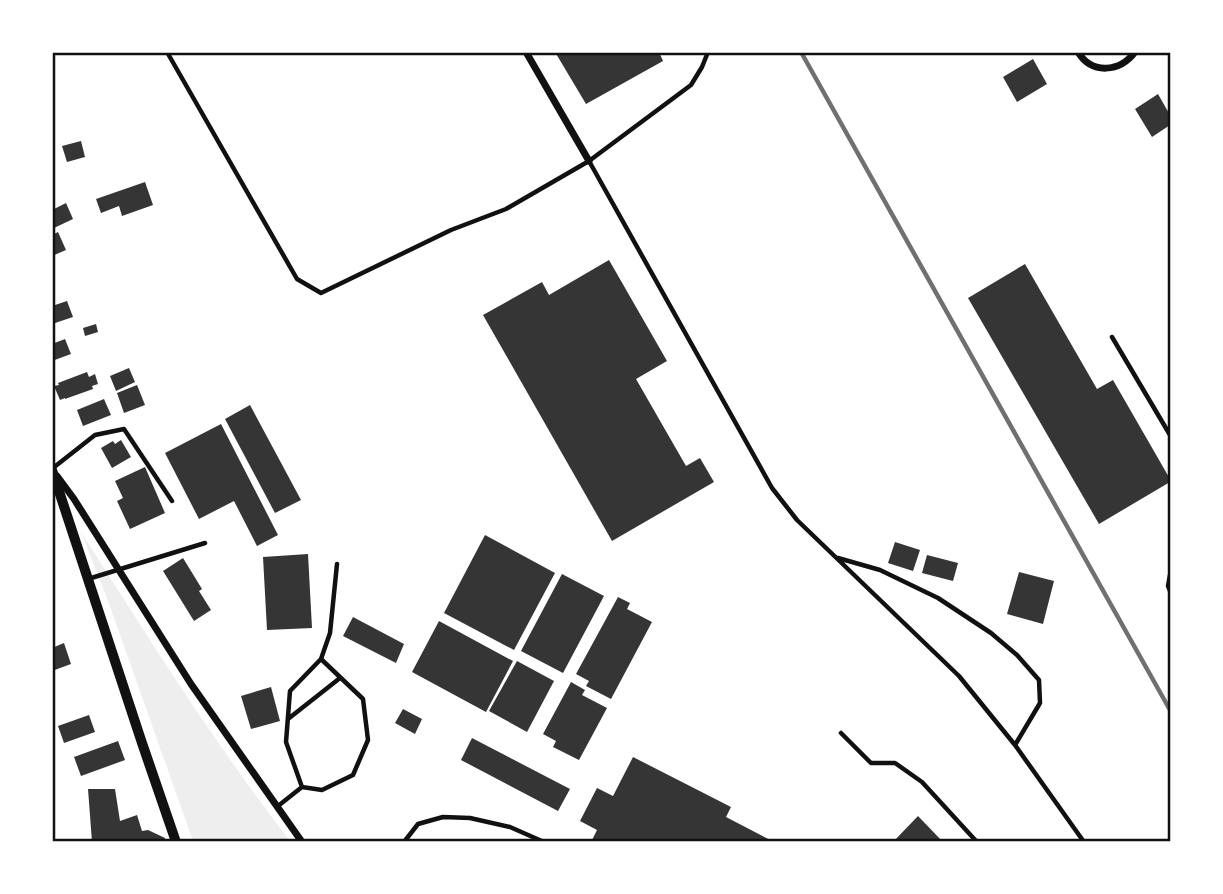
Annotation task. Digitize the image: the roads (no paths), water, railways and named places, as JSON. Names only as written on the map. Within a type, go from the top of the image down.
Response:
[{"type":"street","points":[[526,52],[589,161]]},
{"type":"street","points":[[1079,52],[1090,65],[1111,69],[1121,66],[1135,52]]},
{"type":"street","points":[[52,470],[74,499],[191,684],[302,842]]},
{"type":"street","points":[[52,470],[176,842]]},
{"type":"lane","points":[[167,52],[297,279],[321,293],[451,230],[506,209],[589,161],[691,85],[708,52]]},
{"type":"lane","points":[[589,161],[772,488],[797,520],[959,676],[1015,745],[1084,842]]},
{"type":"lane","points":[[1112,337],[1171,435]]},
{"type":"lane","points":[[52,470],[95,435],[124,429],[172,501]]},
{"type":"lane","points":[[88,579],[205,543]]},
{"type":"lane","points":[[835,557],[880,570],[938,598],[991,633],[1017,655],[1039,680],[1040,703],[1015,745]]},
{"type":"lane","points":[[302,788],[285,742],[290,691],[321,659],[330,633],[337,564]]},
{"type":"lane","points":[[1171,575],[1168,586],[1171,591]]},
{"type":"lane","points":[[277,807],[302,788],[322,790],[353,775],[368,740],[363,699],[321,659]]},
{"type":"lane","points":[[287,719],[340,678]]},
{"type":"lane","points":[[841,733],[871,763],[895,763],[922,782],[977,842]]},
{"type":"lane","points":[[404,842],[418,824],[443,817],[470,818],[510,828],[544,842]]},
{"type":"railway","points":[[801,52],[1170,710]]}]
